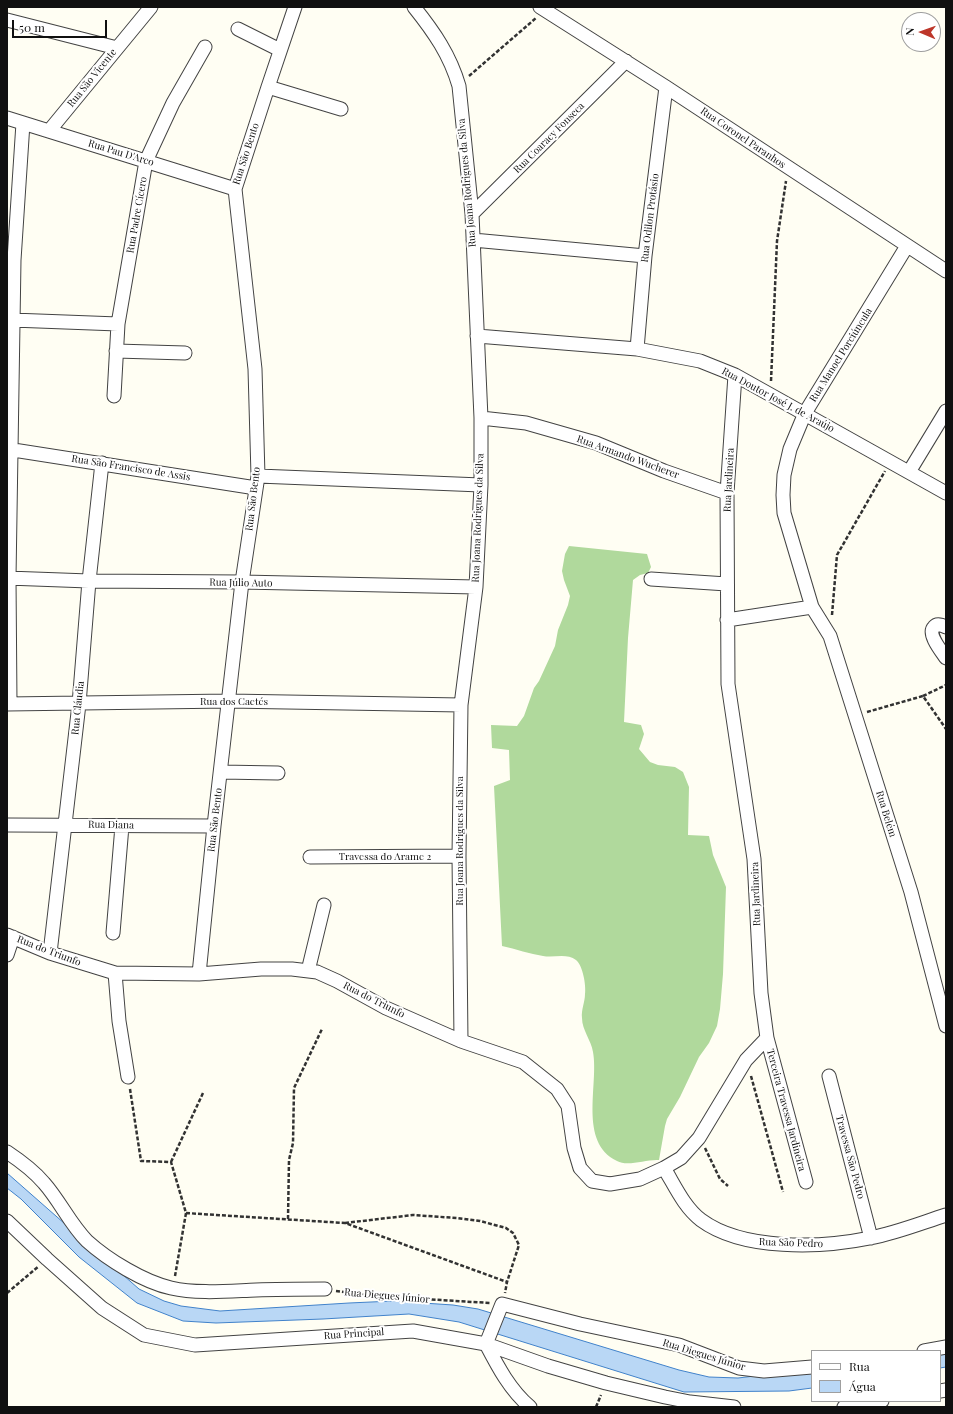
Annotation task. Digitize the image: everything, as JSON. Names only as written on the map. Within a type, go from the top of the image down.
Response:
[{"type":"street","name":"Rua São Vicente","points":[[50,131],[151,7]]},
{"type":"street","name":"Rua São Bento","points":[[199,974],[214,826],[242,582],[257,482],[255,369],[235,189],[295,7]]},
{"type":"street","name":"Rua Joana Rodrigues da Silva","points":[[414,7],[438,38],[453,68],[458,86],[472,214],[481,418],[481,485],[476,587],[461,705],[461,1041]]},
{"type":"street","name":"Rua Coronel Paranhos","points":[[542,9],[626,61],[946,271]]},
{"type":"street","points":[[7,20],[117,48]]},
{"type":"street","points":[[238,29],[280,50]]},
{"type":"street","name":"Rua Padre Cícero","points":[[114,396],[118,324],[146,161],[173,103],[205,47]]},
{"type":"street","name":"Rua Coaracy Fonseca","points":[[472,214],[626,61]]},
{"type":"street","points":[[268,87],[341,110]]},
{"type":"street","name":"Rua Odilon Protásio","points":[[637,349],[645,256],[666,87]]},
{"type":"street","name":"Rua Pau D'Arco","points":[[7,118],[235,189]]},
{"type":"street","points":[[8,704],[9,347],[12,320],[10,259],[23,123]]},
{"type":"street","points":[[473,240],[645,256]]},
{"type":"street","name":"Rua Manoel Porciúncula","points":[[812,607],[784,513],[784,475],[790,449],[805,413],[907,246]]},
{"type":"street","points":[[12,320],[118,324]]},
{"type":"street","name":"Rua Doutor José J. de Araújo","points":[[477,336],[637,349],[700,361],[735,375],[770,396],[805,413],[946,493]]},
{"type":"street","points":[[116,351],[185,353]]},
{"type":"street","name":"Rua Jardineira","points":[[735,375],[727,493],[728,684],[754,859],[761,993],[767,1038]]},
{"type":"street","points":[[909,472],[946,411]]},
{"type":"street","name":"Rua Armando Wucherer","points":[[481,418],[526,423],[596,443],[664,471],[727,493]]},
{"type":"street","name":"Rua São Francisco de Assis","points":[[9,449],[102,463],[257,482],[481,485]]},
{"type":"street","name":"Rua Cláudia","points":[[50,953],[79,704],[89,581],[102,463]]},
{"type":"street","name":"Rua Júlio Auto","points":[[8,578],[89,581],[242,582],[476,587]]},
{"type":"street","points":[[651,579],[727,584]]},
{"type":"street","points":[[728,620],[812,607]]},
{"type":"street","name":"Rua Belém","points":[[812,607],[830,636],[910,892],[946,1026]]},
{"type":"street","points":[[946,627],[936,625],[933,627],[932,631],[934,641],[946,658]]},
{"type":"street","name":"Rua dos Caetés","points":[[8,704],[229,701],[461,705]]},
{"type":"street","points":[[221,772],[278,773]]},
{"type":"street","name":"Rua Diana","points":[[7,825],[214,826]]},
{"type":"street","points":[[113,933],[122,826]]},
{"type":"street","name":"Travessa do Arame 2","points":[[310,857],[460,856]]},
{"type":"street","points":[[308,971],[324,905]]},
{"type":"street","points":[[7,955],[10,936]]},
{"type":"street","name":"Rua do Triunfo","points":[[10,936],[50,953],[114,973],[199,974],[260,968],[292,969],[317,972],[337,981],[386,1008],[461,1041],[523,1062],[557,1090],[568,1106],[574,1148],[580,1168],[592,1181],[610,1184],[640,1179],[664,1168]]},
{"type":"street","points":[[114,973],[118,1021],[128,1077]]},
{"type":"street","points":[[664,1168],[681,1158],[699,1138],[746,1060],[767,1038]]},
{"type":"street","name":"Terceira Travessa Jardineira","points":[[767,1038],[806,1182]]},
{"type":"street","name":"Travessa São Pedro","points":[[829,1076],[871,1238]]},
{"type":"street","points":[[7,1152],[27,1165],[45,1184],[65,1214],[87,1240],[106,1257],[154,1283],[172,1288],[226,1291],[325,1289]]},
{"type":"street","name":"Rua São Pedro","points":[[664,1168],[678,1193],[690,1209],[701,1220],[731,1235],[756,1241],[794,1244],[831,1244],[871,1238],[946,1215]]},
{"type":"street","name":"Rua Principal","points":[[7,1221],[102,1308],[144,1335],[195,1345],[413,1331],[487,1341],[548,1366],[606,1383],[690,1404],[734,1407]]},
{"type":"street","points":[[500,1308],[487,1341],[502,1374],[512,1389],[530,1407]]},
{"type":"street","name":"Rua Diegues Júnior","points":[[500,1308],[679,1346],[739,1368],[764,1371],[811,1367]]},
{"type":"street","points":[[928,1350],[946,1346]]},
{"type":"street","points":[[844,1407],[876,1402]]},
{"type":"path","points":[[458,86],[542,9]]},
{"type":"path","points":[[770,396],[777,241],[784,190],[789,169]]},
{"type":"path","points":[[830,636],[837,555],[890,462]]},
{"type":"path","points":[[855,716],[923,696],[946,685]]},
{"type":"path","points":[[923,696],[946,729]]},
{"type":"path","points":[[288,1219],[289,1160],[293,1144],[294,1088],[322,1029]]},
{"type":"path","points":[[746,1060],[783,1192]]},
{"type":"path","points":[[128,1077],[141,1161],[171,1162]]},
{"type":"path","points":[[172,1288],[186,1213],[171,1162],[203,1093]]},
{"type":"path","points":[[699,1138],[720,1178],[728,1186]]},
{"type":"path","points":[[186,1213],[345,1223],[413,1215],[480,1221],[506,1228],[513,1234],[519,1245],[500,1308]]},
{"type":"path","points":[[345,1223],[507,1282]]},
{"type":"path","points":[[7,1293],[47,1259]]},
{"type":"path","name":"Rua Diegues Júnior","points":[[325,1289],[373,1296],[462,1302],[500,1308]]},
{"type":"green space","points":[[569,546],[647,554],[651,567],[648,573],[640,575],[633,580],[628,638],[624,722],[641,725],[644,734],[639,749],[650,762],[658,765],[675,767],[683,772],[689,787],[688,835],[709,836],[713,855],[726,887],[723,974],[717,1026],[667,1119],[659,1160],[621,1163],[605,1152],[598,1141],[594,1127],[593,1112],[593,1052],[582,1022],[585,997],[584,976],[576,960],[565,956],[543,956],[502,946],[494,786],[510,780],[509,750],[492,748],[491,725],[517,726],[524,716],[534,688],[539,681],[555,646],[558,630],[570,596],[562,571],[565,554]]},
{"type":"water","points":[[7,1173],[139,1289],[164,1301],[181,1306],[220,1311],[393,1301],[453,1305],[478,1309],[679,1370],[709,1377],[738,1378],[811,1369],[811,1388],[789,1391],[684,1392],[459,1322],[409,1314],[216,1323],[183,1321],[137,1303],[79,1257],[21,1199],[7,1188]]},
{"type":"water","points":[[946,1349],[946,1367],[941,1368],[941,1351]]}]
